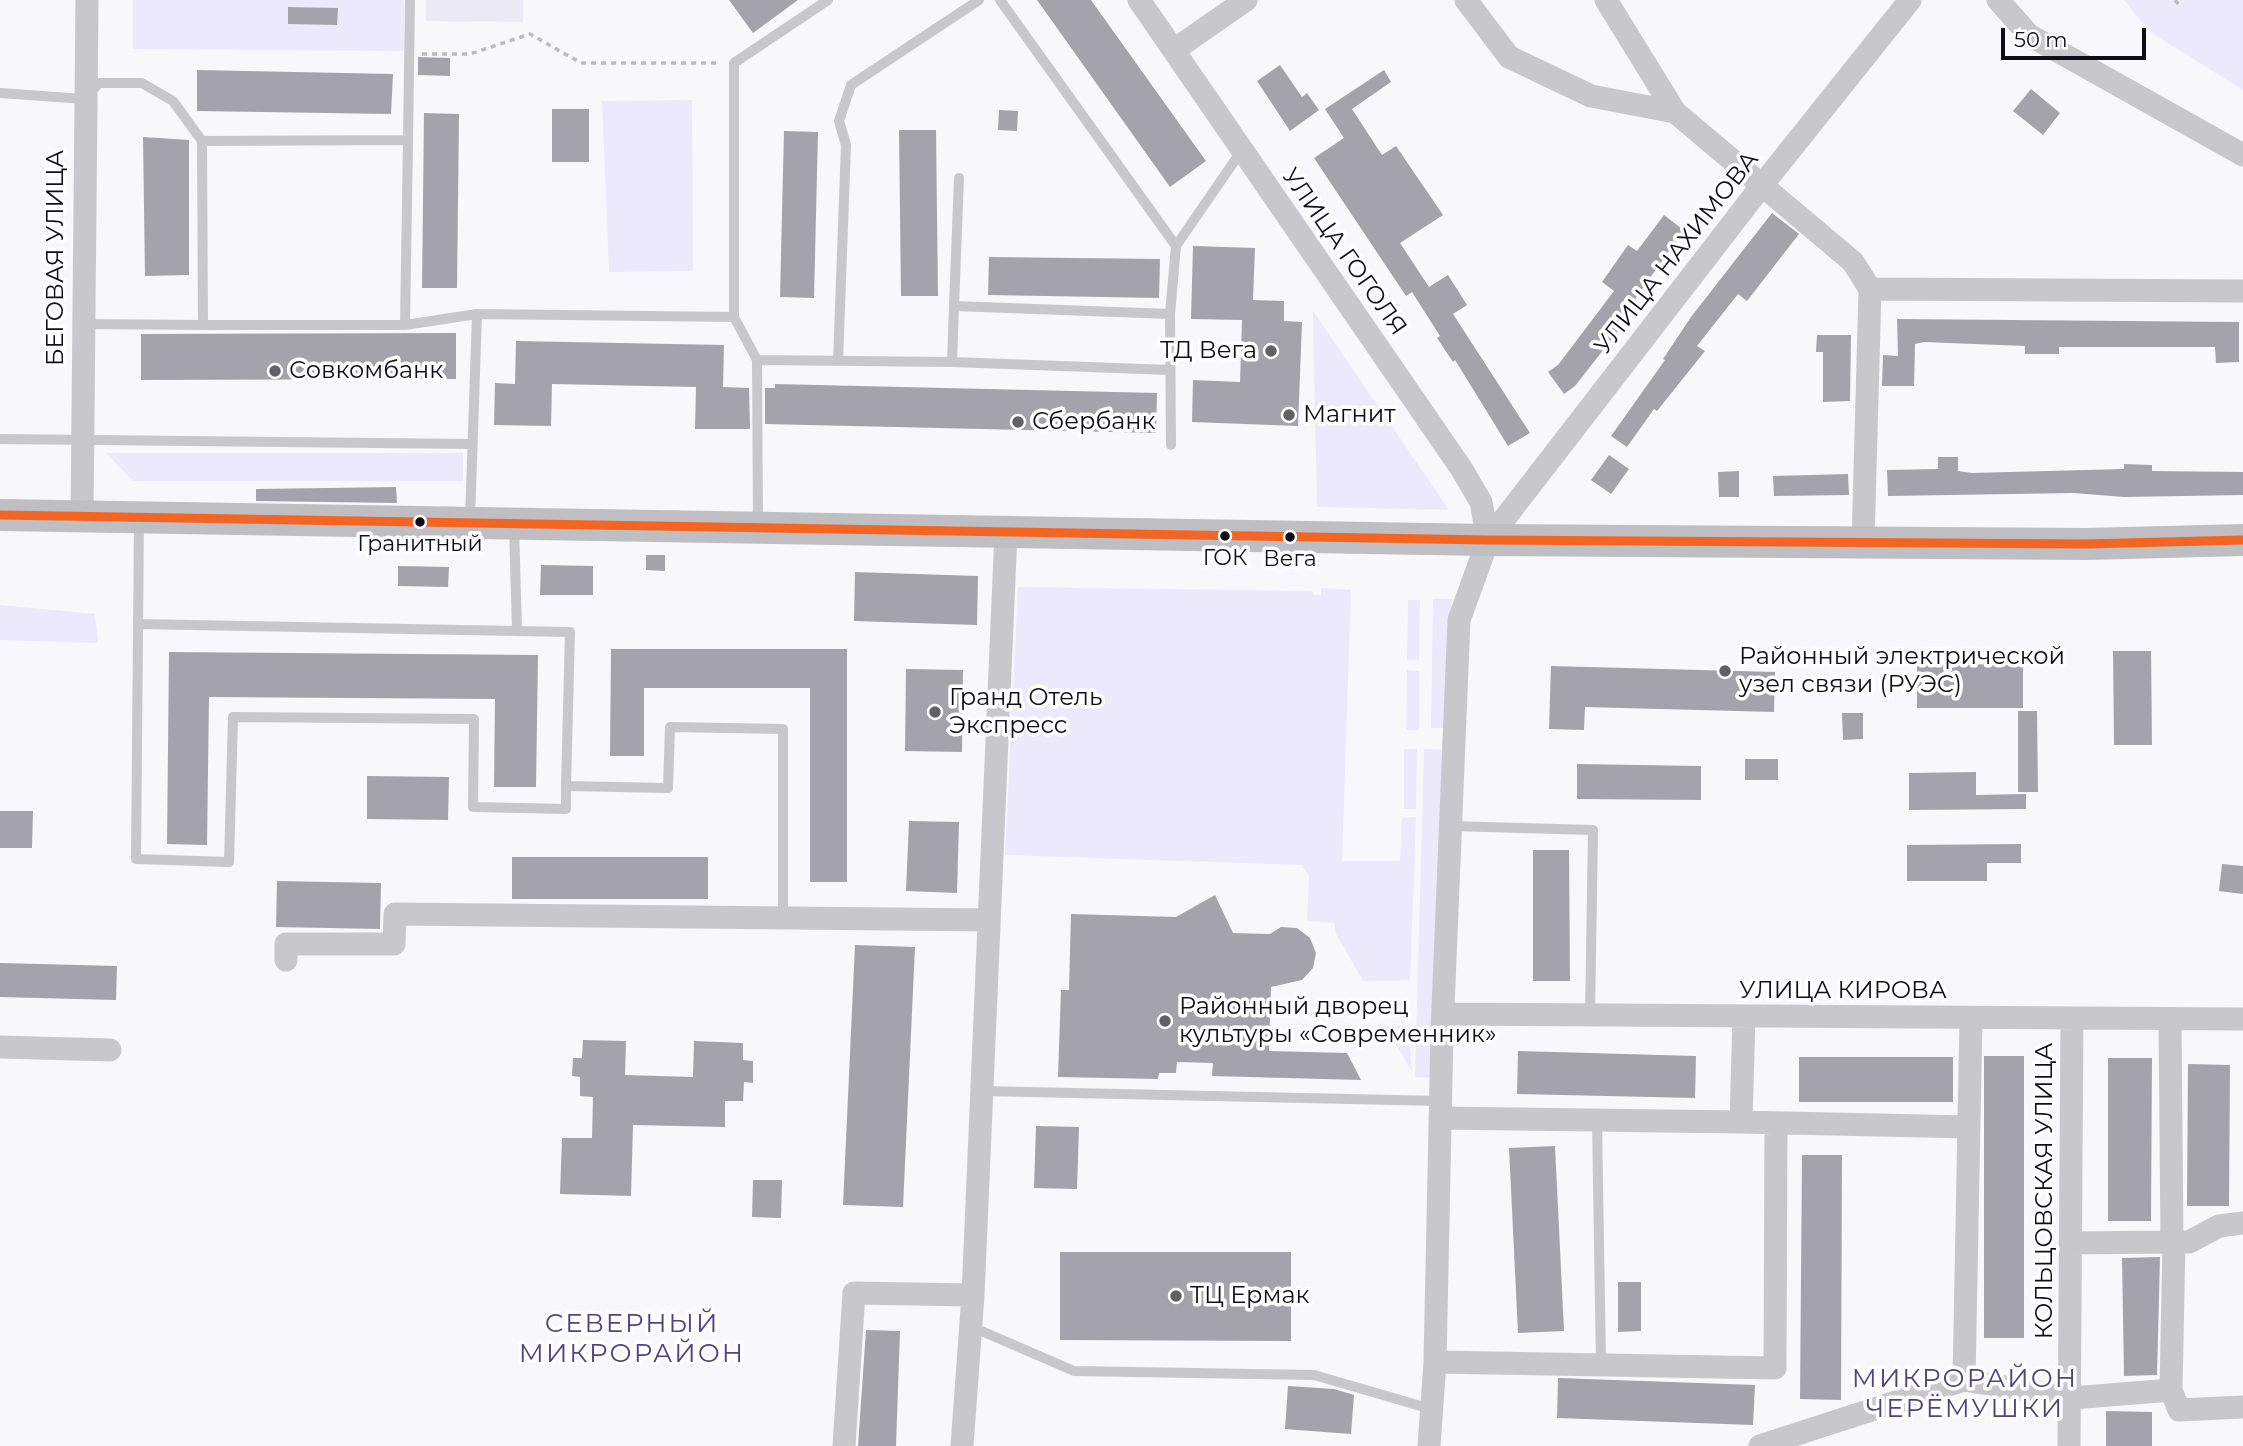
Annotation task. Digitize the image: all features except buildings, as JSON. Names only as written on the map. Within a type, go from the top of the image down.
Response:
[{"type":"street","name":"БЕГОВАЯ УЛИЦА","points":[[82,517],[83,99],[87,0]]},
{"type":"street","name":"УЛИЦА ГОГОЛЯ","points":[[1139,0],[1461,468],[1481,502],[1488,540]]},
{"type":"street","points":[[1174,50],[1246,0]]},
{"type":"street","points":[[1466,0],[1509,57],[1591,96],[1675,112]]},
{"type":"street","points":[[1606,0],[1675,112],[1853,262],[1870,289],[1863,543]]},
{"type":"street","name":"УЛИЦА НАХИМОВА","points":[[1488,540],[1763,184],[1910,0]]},
{"type":"street","points":[[1998,0],[2029,35],[2243,155]]},
{"type":"street","points":[[1870,289],[2243,291]]},
{"type":"street","points":[[0,515],[1488,540],[1863,543],[2243,540]]},
{"type":"street","points":[[962,1446],[973,1294],[1006,532]]},
{"type":"street","points":[[1430,1446],[1435,1362],[1443,1014],[1459,620],[1488,540]]},
{"type":"street","points":[[286,960],[286,944],[394,944],[395,914],[989,919]]},
{"type":"street","name":"УЛИЦА КИРОВА","points":[[1443,1014],[2243,1019]]},
{"type":"street","points":[[1741,1122],[1744,1017]]},
{"type":"street","points":[[1964,1380],[1971,1018]]},
{"type":"street","name":"КОЛЬЦОВСКАЯ УЛИЦА","points":[[2069,1446],[2072,1398],[2070,1242],[2073,1019]]},
{"type":"street","points":[[2170,1020],[2173,1242],[2171,1390],[2179,1410],[2243,1407]]},
{"type":"street","points":[[0,1047],[110,1050]]},
{"type":"street","points":[[1440,1110],[1597,1120],[1969,1127]]},
{"type":"street","points":[[1435,1362],[1775,1368],[1776,1123]]},
{"type":"street","points":[[2070,1242],[2189,1242],[2219,1226],[2243,1223]]},
{"type":"street","points":[[844,1446],[854,1293],[973,1294]]},
{"type":"street","points":[[1760,1446],[1964,1380],[2072,1398],[2171,1390]]},
{"type":"lane","points":[[405,325],[410,0]]},
{"type":"lane","points":[[758,528],[757,360],[734,317],[734,63],[828,0]]},
{"type":"lane","points":[[838,361],[846,145],[839,121],[851,85],[979,0]]},
{"type":"lane","points":[[1000,0],[1176,246]]},
{"type":"lane","points":[[0,93],[83,99],[99,83],[142,83],[173,102],[202,141],[202,325]]},
{"type":"lane","points":[[202,141],[408,140]]},
{"type":"lane","points":[[1171,444],[1170,314],[1176,246],[1242,150]]},
{"type":"lane","points":[[953,362],[959,178]]},
{"type":"lane","points":[[954,306],[1170,314]]},
{"type":"lane","points":[[82,324],[405,325],[477,314],[734,317]]},
{"type":"lane","points":[[470,523],[477,314]]},
{"type":"lane","points":[[757,360],[953,362],[1170,370]]},
{"type":"lane","points":[[0,439],[471,444]]},
{"type":"lane","points":[[138,624],[570,632],[566,809],[473,807],[474,719],[233,716],[229,862],[136,859],[138,624],[139,517]]},
{"type":"lane","points":[[514,524],[517,631]]},
{"type":"lane","points":[[566,786],[668,788],[670,727],[783,729],[783,918]]},
{"type":"lane","points":[[1450,825],[1593,830],[1590,1016]]},
{"type":"lane","points":[[982,1091],[1440,1110]]},
{"type":"lane","points":[[1597,1120],[1601,1365]]},
{"type":"lane","points":[[970,1325],[1074,1371],[1314,1375],[1432,1409]]},
{"type":"path","points":[[2175,0],[2181,7]]},
{"type":"path","points":[[411,54],[470,54],[530,34],[581,63],[734,63]]},
{"type":"shaded area","points":[[133,0],[404,0],[404,51],[133,49]]},
{"type":"shaded area","points":[[426,0],[523,0],[523,22],[426,21]]},
{"type":"shaded area","points":[[2124,0],[2243,0],[2243,90],[2150,32]]},
{"type":"shaded area","points":[[692,100],[693,271],[609,272],[602,101]]},
{"type":"shaded area","points":[[1313,311],[1449,510],[1317,507]]},
{"type":"shaded area","points":[[106,453],[463,453],[463,481],[133,481]]},
{"type":"shaded area","points":[[1018,587],[1312,591],[1313,595],[1321,595],[1321,588],[1351,590],[1342,861],[1400,861],[1402,818],[1416,817],[1410,980],[1363,981],[1335,932],[1335,923],[1307,921],[1309,876],[1302,865],[1005,855]]},
{"type":"shaded area","points":[[1433,599],[1452,599],[1450,728],[1431,728]]},
{"type":"shaded area","points":[[1408,600],[1420,600],[1419,660],[1407,660]]},
{"type":"shaded area","points":[[0,605],[95,614],[98,643],[0,640]]},
{"type":"shaded area","points":[[1407,670],[1419,671],[1419,730],[1406,730]]},
{"type":"shaded area","points":[[1404,749],[1417,749],[1416,809],[1404,809]]},
{"type":"shaded area","points":[[1424,749],[1447,750],[1438,1078],[1415,1077]]},
{"type":"shaded area","points":[[1385,1026],[1408,1026],[1412,1072]]},
{"type":"transit line","points":[[0,515],[1488,540],[2086,544],[2243,540]]},
{"type":"place","name":"ТД Вега","points":[[1271,351]]},
{"type":"place","name":"Совкомбанк","points":[[275,371]]},
{"type":"place","name":"Магнит","points":[[1289,415]]},
{"type":"place","name":"Сбербанк","points":[[1018,422]]},
{"type":"place","name":"Гранитный","points":[[420,522]]},
{"type":"place","name":"ГОК","points":[[1225,536]]},
{"type":"place","name":"Вега","points":[[1290,537]]},
{"type":"place","name":"Районный электрической узел связи (РУЭС)","points":[[1725,671]]},
{"type":"place","name":"Гранд Отель Экспресс","points":[[935,712]]},
{"type":"place","name":"Районный дворец культуры «Современник»","points":[[1165,1021]]},
{"type":"place","name":"ТЦ Ермак","points":[[1176,1296]]},
{"type":"district","name":"СЕВЕРНЫЙ МИКРОРАЙОН","points":[[632,1339]]},
{"type":"district","name":"МИКРОРАЙОН ЧЕРЁМУШКИ","points":[[1965,1394]]}]
